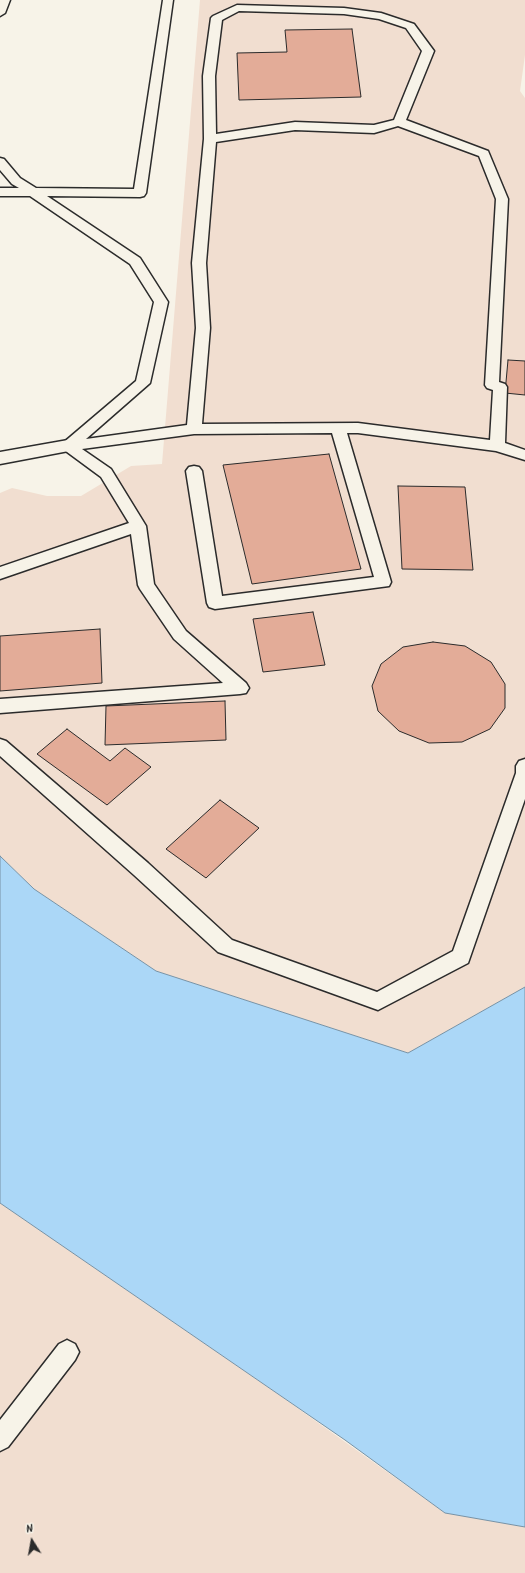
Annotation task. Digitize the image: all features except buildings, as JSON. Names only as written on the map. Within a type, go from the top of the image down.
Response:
[{"type":"street","points":[[0,458],[68,446]]},
{"type":"lane","points":[[0,13],[5,0]]},
{"type":"lane","points":[[0,192],[140,193],[168,0]]},
{"type":"lane","points":[[194,428],[203,328],[199,263],[210,139],[209,76],[217,18],[237,8],[280,11],[344,11],[380,16],[410,26],[428,51],[399,122]]},
{"type":"lane","points":[[210,139],[295,126],[374,129],[399,122],[484,154],[502,199],[492,385],[500,387],[497,446]]},
{"type":"lane","points":[[0,162],[16,181],[135,260],[161,302],[143,383],[68,446]]},
{"type":"lane","points":[[68,446],[194,428],[358,428],[497,446],[525,455]]},
{"type":"lane","points":[[194,472],[215,603],[383,582],[338,428]]},
{"type":"lane","points":[[0,706],[240,688],[180,635],[146,585],[138,526],[106,472],[68,446]]},
{"type":"lane","points":[[0,573],[138,526]]},
{"type":"lane","points":[[0,746],[141,869],[225,946],[378,1001],[461,957],[525,773],[525,766]]},
{"type":"lane","points":[[0,1439],[66,1352]]},
{"type":"shaded area","points":[[200,0],[525,0],[525,55],[520,91],[525,98],[525,987],[408,1053],[156,971],[34,889],[0,856],[0,493],[12,488],[47,496],[81,496],[131,466],[162,464]]},
{"type":"shaded area","points":[[0,1203],[272,1390],[445,1513],[525,1527],[525,1573],[0,1573]]},
{"type":"water","points":[[0,856],[34,889],[156,971],[408,1053],[525,987],[525,1527],[445,1513],[345,1440],[0,1203]]}]
